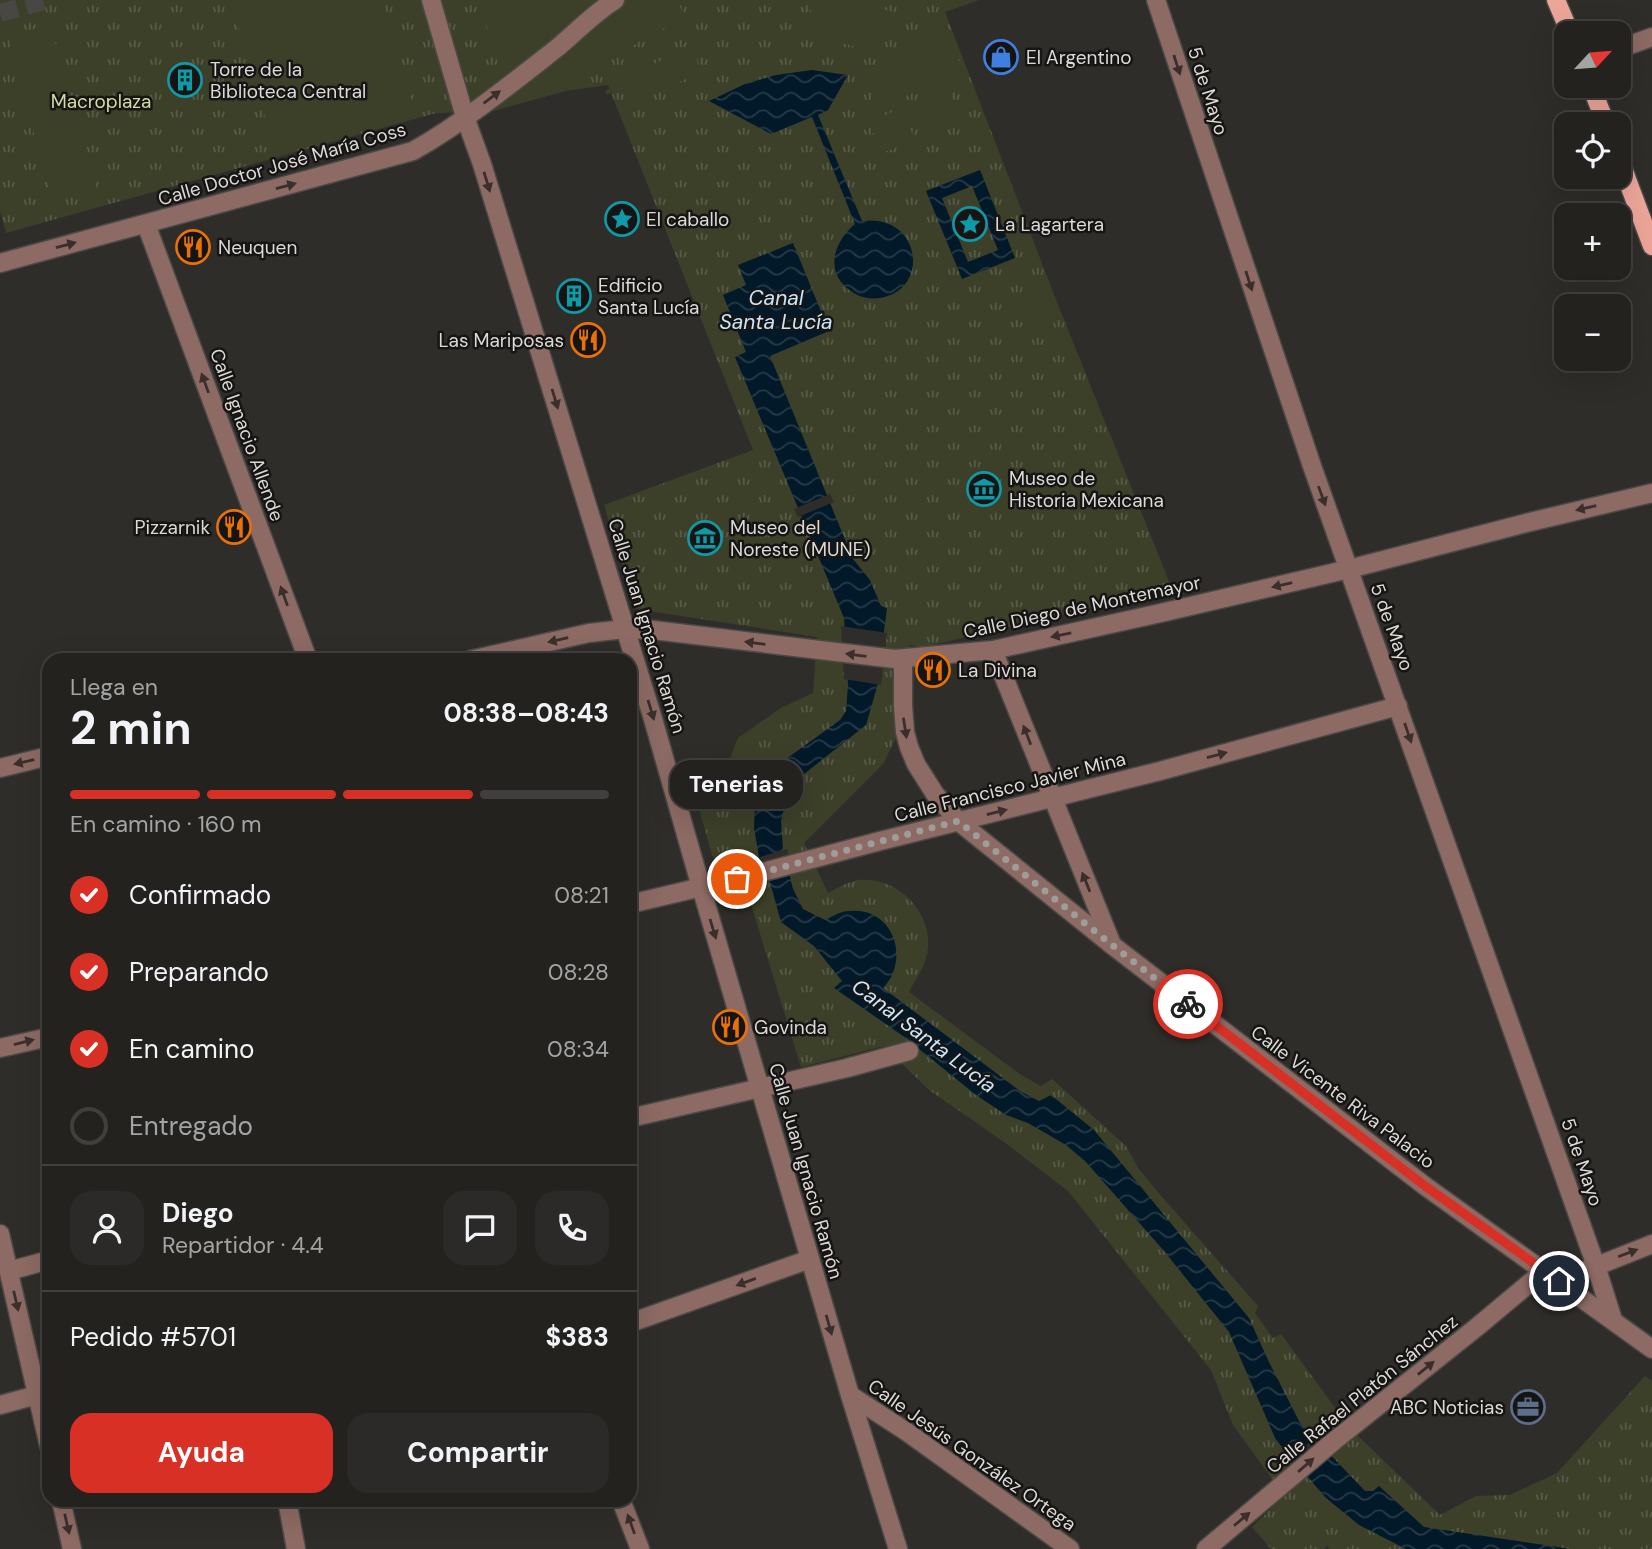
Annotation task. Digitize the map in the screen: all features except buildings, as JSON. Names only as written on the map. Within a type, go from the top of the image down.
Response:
[{"type":"main road","points":[[1556,0],[1565,21]]},
{"type":"main road","points":[[1631,189],[1652,246]]},
{"type":"street","name":"Calle Juan Ignacio Ramón","points":[[431,0],[632,653]]},
{"type":"street","name":"Calle Doctor José María Coss","points":[[0,263],[413,151],[465,117],[615,0]]},
{"type":"street","name":"5 de Mayo","points":[[1156,0],[1281,378],[1613,1320]]},
{"type":"street","points":[[1631,45],[1652,37]]},
{"type":"street","name":"Calle Ignacio Allende","points":[[146,224],[305,653]]},
{"type":"street","name":"Calle Diego de Montemayor","points":[[501,653],[589,633],[625,629],[896,659],[993,650],[1349,569],[1652,493]]},
{"type":"street","points":[[993,650],[1112,945]]},
{"type":"street","name":"Calle Vicente Riva Palacio","points":[[896,659],[909,747],[916,764],[935,794],[958,821],[1112,945],[1416,1178],[1652,1349]]},
{"type":"street","name":"Calle Juan Ignacio Ramón","points":[[637,668],[850,1395],[898,1549]]},
{"type":"street","name":"Calle Francisco Javier Mina","points":[[637,902],[1160,771],[1398,706]]},
{"type":"street","points":[[0,768],[42,758]]},
{"type":"street","points":[[0,1048],[42,1039]]},
{"type":"street","points":[[637,1116],[909,1051]]},
{"type":"street","points":[[0,1234],[42,1416]]},
{"type":"street","name":"Calle Rafael Platón Sánchez","points":[[1206,1549],[1477,1327],[1551,1276],[1596,1266],[1652,1244]]},
{"type":"street","points":[[637,1321],[810,1259]]},
{"type":"street","points":[[9,1270],[42,1263]]},
{"type":"street","points":[[0,1405],[37,1395]]},
{"type":"street","name":"Calle Jesús González Ortega","points":[[850,1395],[907,1432],[1070,1549]]},
{"type":"street","points":[[63,1507],[72,1549]]},
{"type":"street","points":[[288,1507],[296,1549]]},
{"type":"street","points":[[624,1507],[640,1549]]},
{"type":"green space","name":"Macroplaza","points":[[0,0],[979,0],[945,12],[1172,589],[924,647],[910,645],[898,698],[896,738],[883,764],[804,843],[828,893],[854,881],[872,880],[898,889],[908,898],[924,920],[928,947],[923,965],[909,992],[1021,1075],[1041,1086],[1052,1079],[1126,1146],[1138,1168],[1156,1190],[1258,1306],[1255,1313],[1273,1338],[1281,1334],[1357,1435],[1440,1515],[1476,1496],[1510,1495],[1557,1473],[1645,1376],[1652,1381],[1652,1549],[1330,1549],[1327,1546],[1324,1549],[1271,1549],[1252,1527],[1282,1498],[1270,1476],[1233,1425],[1211,1370],[1068,1191],[1007,1144],[929,1090],[884,1046],[801,1067],[747,891],[722,870],[712,855],[690,776],[726,768],[738,738],[781,708],[813,693],[817,637],[636,609],[604,505],[753,450],[608,85],[565,91],[489,112],[436,113],[6,233],[0,211]]},
{"type":"green space","points":[[231,0],[383,0],[416,116],[276,155]]},
{"type":"green space","points":[[501,0],[601,0],[531,58],[502,77],[486,24]]},
{"type":"green space","points":[[640,0],[678,0],[684,18],[643,39],[565,91],[489,112],[611,18]]},
{"type":"green space","points":[[837,2],[872,6],[904,15],[866,50],[846,44],[821,46],[809,5]]},
{"type":"green space","points":[[50,24],[96,187],[52,198],[8,37]]},
{"type":"green space","points":[[947,32],[963,72],[863,114],[896,64],[918,47]]},
{"type":"green space","points":[[691,44],[701,72],[673,85],[607,94],[605,91]]},
{"type":"green space","points":[[948,89],[962,121],[928,135],[915,103]]},
{"type":"green space","points":[[902,108],[915,140],[882,153],[869,122]]},
{"type":"green space","points":[[1042,288],[1056,322],[1041,329],[1027,294]]},
{"type":"water","points":[[812,70],[848,75],[828,110],[818,115],[862,221],[882,222],[897,229],[907,240],[912,254],[912,268],[907,282],[896,292],[879,298],[866,298],[855,294],[836,273],[834,264],[838,247],[855,224],[812,117],[771,134],[709,101],[745,84],[776,75]]},
{"type":"water","points":[[980,170],[1015,258],[962,279],[926,191]],"holes":[[[972,186],[998,250],[968,262],[942,198]]]},
{"type":"water","name":"Canal Santa Lucía","points":[[793,243],[829,331],[770,356],[853,559],[870,580],[881,606],[887,608],[877,687],[866,725],[794,782],[787,797],[781,821],[783,849],[793,889],[803,909],[825,920],[850,911],[865,912],[877,917],[887,926],[896,950],[896,963],[883,988],[1020,1091],[1039,1101],[1051,1095],[1094,1130],[1249,1318],[1300,1423],[1365,1491],[1373,1491],[1379,1486],[1424,1527],[1571,1549],[1406,1549],[1359,1525],[1326,1498],[1281,1446],[1275,1438],[1229,1332],[1164,1251],[1085,1161],[1066,1145],[1028,1123],[1006,1115],[976,1095],[903,1036],[834,988],[842,981],[814,946],[781,922],[759,857],[754,828],[755,804],[759,791],[782,762],[840,720],[846,711],[848,685],[844,618],[735,357],[746,352],[723,295],[746,285],[738,265]]},
{"type":"pier","points":[[830,494],[834,502],[798,517],[794,509]]},
{"type":"pier","points":[[841,626],[887,633],[881,685],[844,679]]},
{"type":"pier","points":[[787,849],[793,872],[764,880],[756,858]]},
{"type":"pier","points":[[1317,1436],[1332,1453],[1304,1478],[1288,1459]]},
{"type":"tunnel","points":[[0,13],[47,0]]},
{"type":"way so far","points":[[737,879],[958,821],[1188,1004]]},
{"type":"place","name":"El Argentino","points":[[1001,57]]},
{"type":"place","name":"Torre de la Biblioteca Central","points":[[185,80]]},
{"type":"place","name":"El caballo","points":[[622,219]]},
{"type":"place","name":"La Lagartera","points":[[970,224]]},
{"type":"place","name":"Neuquen","points":[[193,247]]},
{"type":"place","name":"Edificio Santa Lucía","points":[[574,296]]},
{"type":"place","name":"Las Mariposas","points":[[588,340]]},
{"type":"place","name":"Museo de Historia Mexicana","points":[[984,489]]},
{"type":"place","name":"Pizzarnik","points":[[234,527]]},
{"type":"place","name":"Museo del Noreste (MUNE)","points":[[705,538]]},
{"type":"place","name":"La Divina","points":[[933,670]]},
{"type":"place","name":"Tenerias","points":[[737,879]]},
{"type":"place","name":"Govinda","points":[[730,1027]]},
{"type":"place","name":"ABC Noticias","points":[[1528,1407]]},
{"type":"route","points":[[1188,1004],[1425,1186],[1559,1281]]}]
